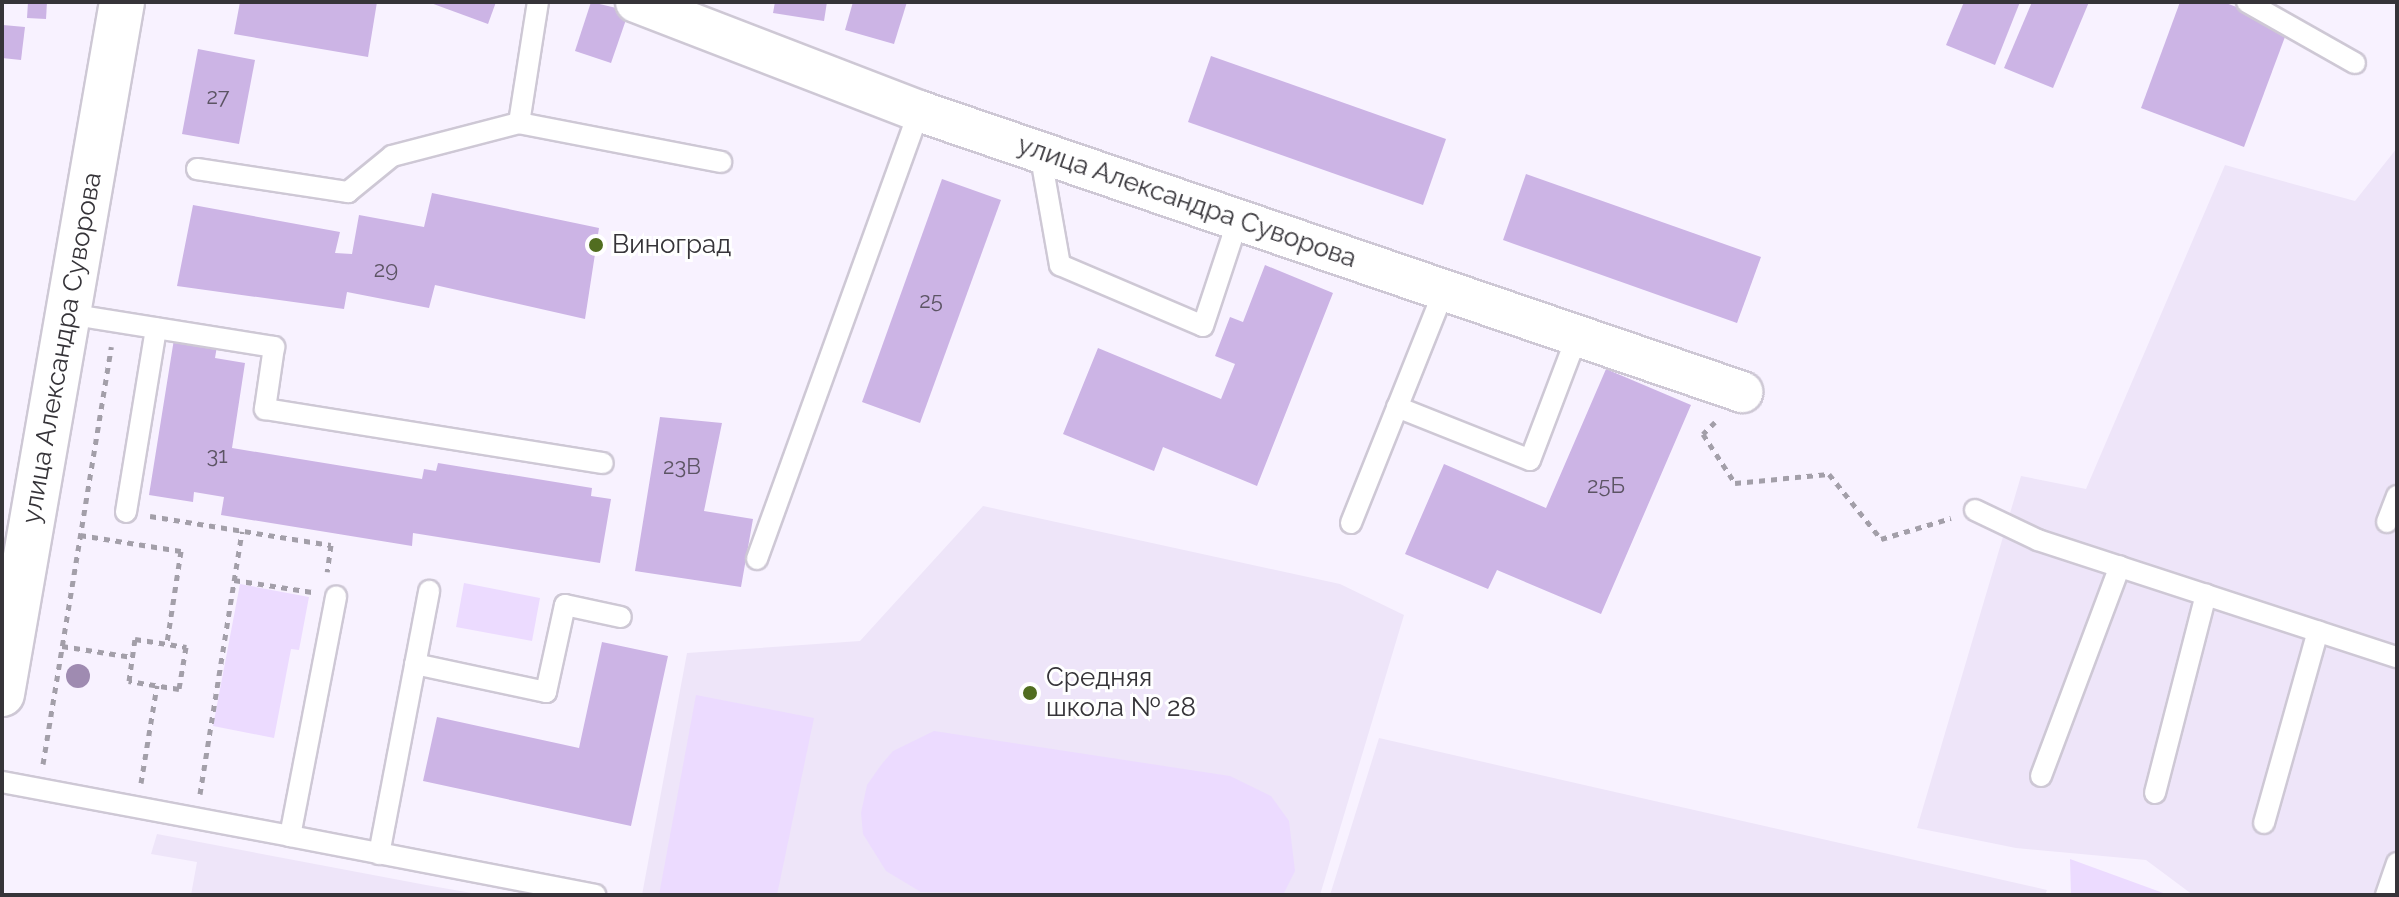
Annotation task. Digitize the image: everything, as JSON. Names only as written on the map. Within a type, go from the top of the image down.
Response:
[{"type":"main road","name":"улица Александра Суворова","points":[[2,694],[122,2]]},
{"type":"street","name":"улица Александра Суворова","points":[[636,2],[919,111],[1742,392]]},
{"type":"lane","points":[[519,123],[538,2]]},
{"type":"lane","points":[[2247,2],[2355,63]]},
{"type":"lane","points":[[757,559],[919,111]]},
{"type":"lane","points":[[197,169],[348,192],[392,156],[519,123],[721,162]]},
{"type":"lane","points":[[1040,152],[1060,265],[1203,326],[1238,220]]},
{"type":"lane","points":[[1351,523],[1444,290]]},
{"type":"lane","points":[[68,314],[274,347],[265,409],[603,463]]},
{"type":"lane","points":[[126,512],[156,328]]},
{"type":"lane","points":[[1397,407],[1530,460],[1577,336]]},
{"type":"lane","points":[[2387,522],[2397,496]]},
{"type":"lane","points":[[1975,510],[2038,540],[2397,657]]},
{"type":"lane","points":[[2041,776],[2120,566]]},
{"type":"lane","points":[[379,854],[429,591]]},
{"type":"lane","points":[[2155,793],[2206,594]]},
{"type":"lane","points":[[290,836],[330,595]]},
{"type":"lane","points":[[415,664],[546,692],[565,605],[621,617]]},
{"type":"lane","points":[[2264,823],[2318,631]]},
{"type":"lane","points":[[2,782],[595,895]]},
{"type":"lane","points":[[2386,895],[2397,863]]},
{"type":"path","points":[[39,789],[115,322]]},
{"type":"path","points":[[1742,392],[1703,434],[1735,483],[1829,474],[1881,539],[1975,510]]},
{"type":"path","points":[[126,512],[331,545],[330,595],[234,580]]},
{"type":"path","points":[[196,818],[242,531]]},
{"type":"path","points":[[80,535],[181,551],[167,643]]},
{"type":"path","points":[[135,639],[186,647],[179,689],[129,681],[132,657],[135,639]]},
{"type":"path","points":[[62,646],[132,657]]},
{"type":"path","points":[[137,807],[157,685]]},
{"type":"shaded area","points":[[2397,148],[2397,895],[2193,895],[2146,860],[2016,848],[1917,828],[2021,476],[2086,489],[2225,165],[2355,201]]},
{"type":"shaded area","name":"Средняя школа № 28","points":[[983,506],[1340,584],[1404,615],[1320,895],[642,895],[687,653],[860,641]]},
{"type":"shaded area","points":[[464,583],[540,598],[532,641],[456,627]]},
{"type":"shaded area","points":[[240,584],[309,597],[299,650],[291,649],[274,738],[213,726]]},
{"type":"shaded area","points":[[696,695],[814,718],[777,895],[659,895]]},
{"type":"shaded area","points":[[934,731],[1230,776],[1271,796],[1289,821],[1295,871],[1283,895],[921,892],[886,871],[863,834],[861,813],[867,785],[893,751]]},
{"type":"shaded area","points":[[1379,738],[2047,890],[2045,895],[1330,895]]},
{"type":"shaded area","points":[[157,834],[483,895],[191,895],[197,862],[151,854]]},
{"type":"shaded area","points":[[2070,859],[2166,894],[2167,895],[2071,895]]},
{"type":"building","points":[[28,2],[47,2],[46,19],[27,18]]},
{"type":"building","points":[[240,2],[377,2],[368,57],[234,34]]},
{"type":"building","points":[[428,2],[496,2],[488,24]]},
{"type":"building","points":[[591,2],[629,11],[611,63],[575,51]]},
{"type":"building","points":[[775,2],[827,2],[824,21],[773,13]]},
{"type":"building","points":[[853,2],[907,2],[894,44],[845,30]]},
{"type":"building","points":[[1964,2],[2020,2],[1995,65],[1946,45]]},
{"type":"building","points":[[2032,2],[2089,2],[2053,88],[2004,68]]},
{"type":"building","points":[[2180,2],[2223,2],[2289,26],[2244,147],[2141,108]]},
{"type":"building","points":[[3,25],[25,27],[21,60],[2,58]]},
{"type":"building","points":[[198,49],[255,60],[239,144],[182,134]]},
{"type":"building","points":[[1211,56],[1446,139],[1423,205],[1188,122]]},
{"type":"building","points":[[1526,174],[1761,257],[1737,323],[1503,240]]},
{"type":"building","points":[[942,179],[1001,200],[920,423],[862,402]]},
{"type":"building","points":[[432,193],[599,228],[585,319],[435,285],[429,308],[347,292],[344,309],[177,286],[193,205],[340,232],[335,253],[352,254],[359,215],[424,227]]},
{"type":"building","points":[[1265,265],[1333,293],[1257,486],[1163,447],[1154,471],[1063,434],[1098,348],[1221,399],[1235,364],[1215,356],[1230,317],[1243,322]]},
{"type":"building","points":[[174,339],[217,346],[215,358],[245,363],[232,448],[422,479],[424,469],[436,471],[438,463],[592,488],[591,496],[611,499],[600,563],[413,533],[412,546],[221,515],[224,497],[194,492],[193,502],[149,495]]},
{"type":"building","points":[[1606,369],[1691,405],[1601,614],[1497,570],[1488,589],[1405,554],[1444,464],[1546,508]]},
{"type":"building","points":[[660,417],[722,423],[704,511],[753,519],[741,587],[635,571]]},
{"type":"building","points":[[602,642],[668,656],[631,826],[423,781],[437,717],[579,748]]},
{"type":"place","name":"Виноград","points":[[596,245]]},
{"type":"place","name":"Средняя школа № 28","points":[[1030,693]]}]
